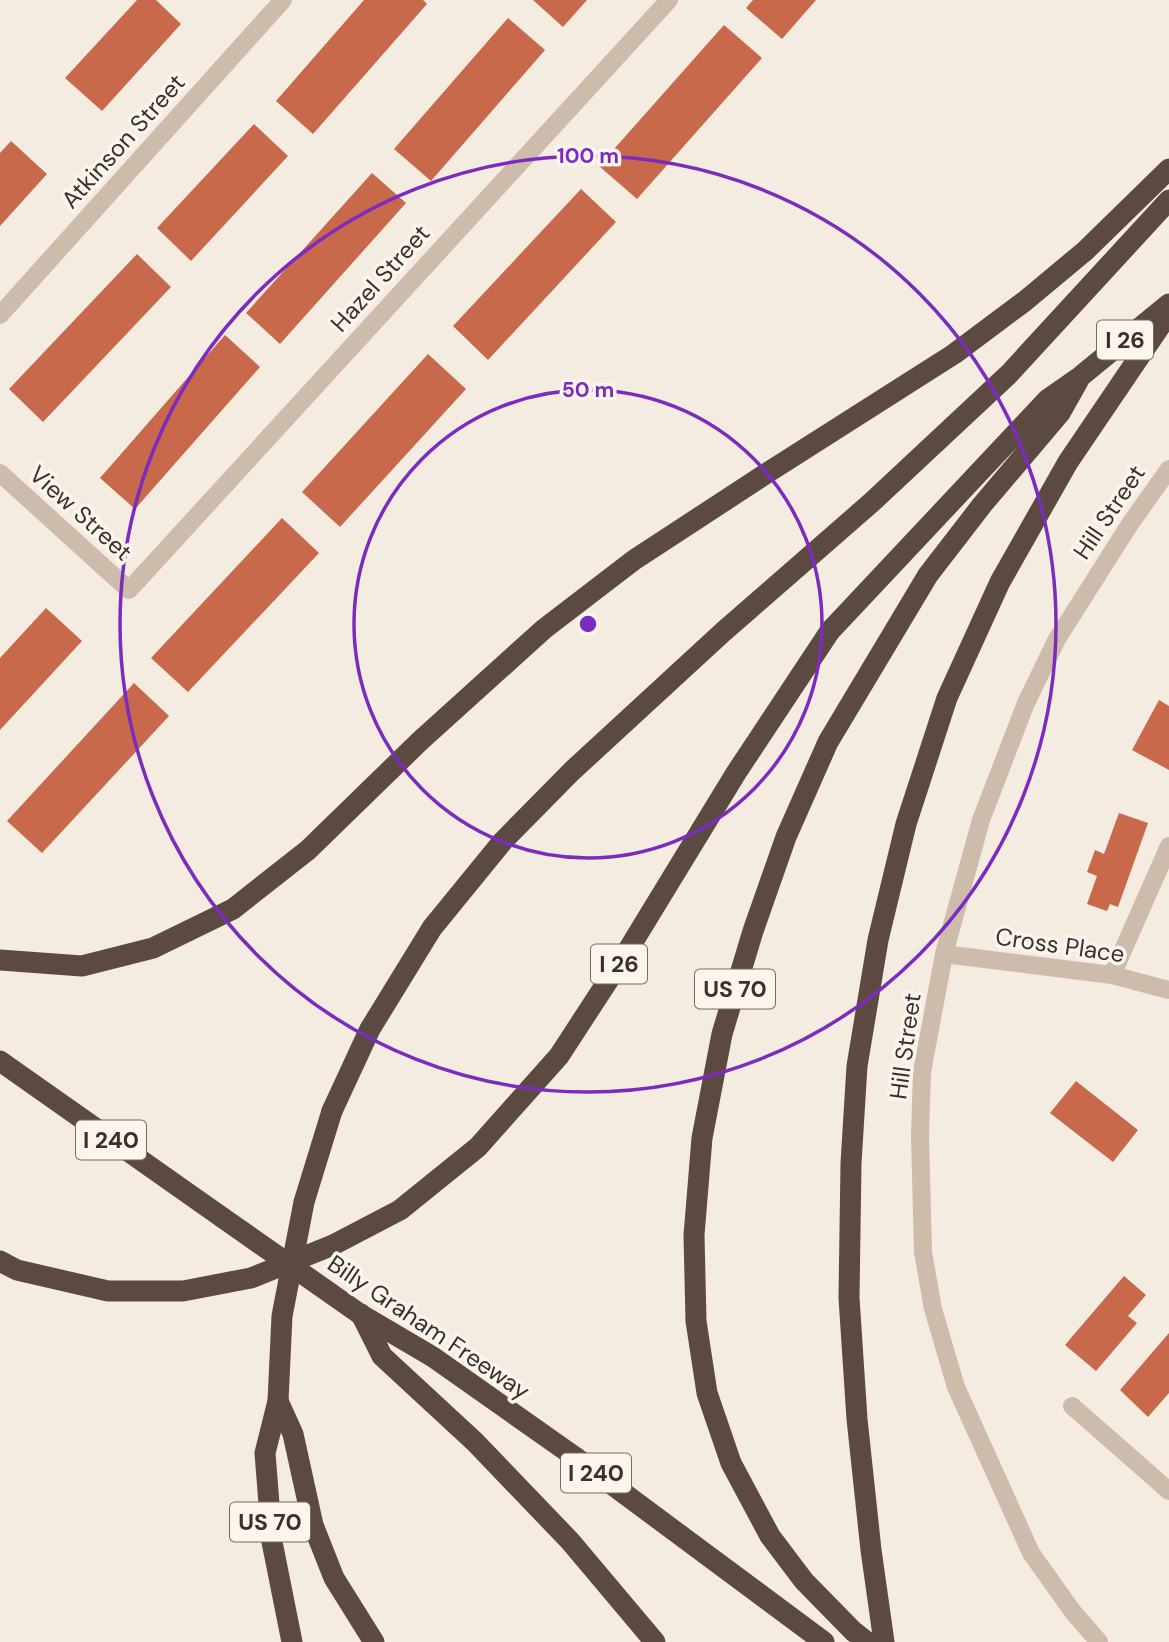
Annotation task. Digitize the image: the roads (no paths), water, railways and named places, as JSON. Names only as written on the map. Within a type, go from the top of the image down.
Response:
[{"type":"highway","points":[[0,960],[82,966],[153,948],[233,909],[308,850],[420,741],[544,629],[634,561],[766,473],[954,354],[1025,301],[1085,251],[1169,169]]},
{"type":"highway","name":"US 70","points":[[292,1642],[272,1542],[265,1453],[278,1401],[282,1316],[304,1202],[332,1111],[370,1029],[432,928],[503,841],[572,771],[723,632],[872,502],[1009,374],[1169,200]]},
{"type":"highway","name":"I 26","points":[[0,1261],[17,1270],[108,1291],[183,1291],[251,1278],[333,1245],[400,1210],[478,1147],[559,1056],[628,950],[736,773],[830,631],[1048,399],[1169,304]]},
{"type":"highway","points":[[884,1642],[857,1419],[849,1298],[851,1163],[859,1054],[878,940],[906,824],[947,698],[999,582],[1068,461],[1169,313]]},
{"type":"highway","name":"US 70","points":[[867,1642],[804,1581],[769,1536],[731,1463],[707,1393],[696,1321],[694,1235],[702,1138],[722,1034],[753,931],[786,837],[828,742],[928,575],[982,505],[1060,413],[1080,376]]},
{"type":"highway","name":"Billy Graham Freeway","points":[[0,1061],[360,1314],[444,1364],[575,1457],[824,1642]]},
{"type":"highway","points":[[360,1314],[382,1356],[475,1443],[570,1541],[654,1642]]},
{"type":"highway","points":[[278,1401],[293,1434],[313,1525],[334,1578],[374,1642]]},
{"type":"street","name":"Atkinson Street","points":[[0,315],[283,0]]},
{"type":"street","name":"Hazel Street","points":[[129,590],[668,0]]},
{"type":"street","name":"Hill Street","points":[[1099,1642],[1073,1612],[1031,1553],[956,1387],[933,1309],[923,1252],[920,1136],[922,1072],[944,954],[981,820],[1026,703],[1057,639],[1169,468]]},
{"type":"street","name":"View Street","points":[[0,473],[129,590]]},
{"type":"street","points":[[1112,975],[1169,846]]},
{"type":"street","name":"Cross Place","points":[[944,954],[1112,975],[1169,990]]},
{"type":"street","points":[[1072,1406],[1169,1491]]}]
